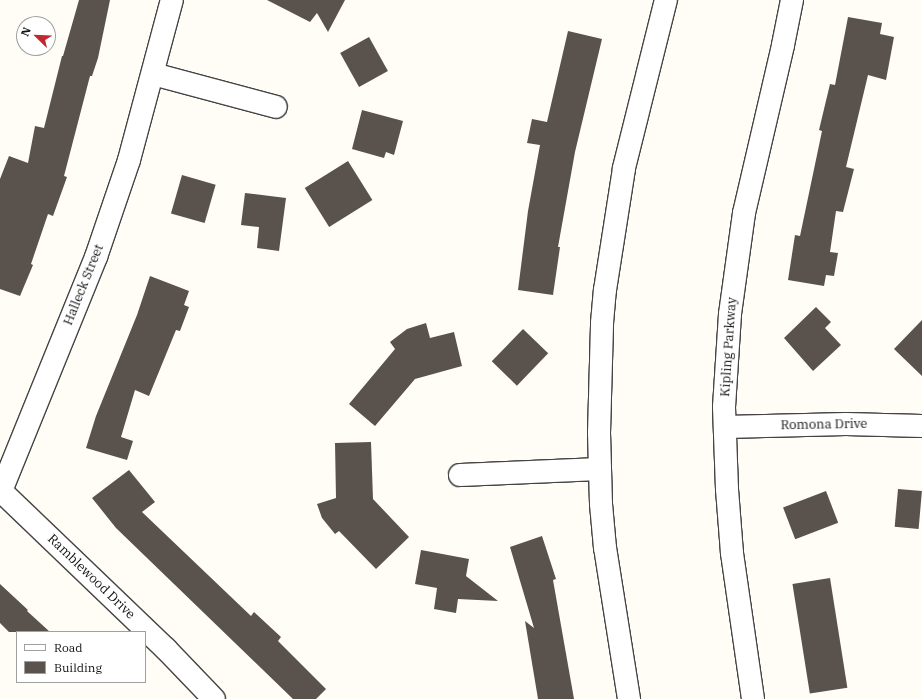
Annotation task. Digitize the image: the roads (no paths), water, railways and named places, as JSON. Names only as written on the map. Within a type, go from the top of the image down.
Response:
[{"type":"street","name":"Halleck Street","points":[[0,490],[96,257],[129,160],[172,0]]},
{"type":"street","points":[[629,699],[605,548],[600,469],[599,417],[602,323],[605,290],[624,168],[666,0]]},
{"type":"street","name":"Kipling Parkway","points":[[753,699],[732,553],[727,489],[724,407],[730,314],[744,212],[792,0]]},
{"type":"street","points":[[153,74],[276,106]]},
{"type":"street","name":"Romona Drive","points":[[725,427],[846,424],[922,426]]},
{"type":"street","points":[[460,474],[600,469]]},
{"type":"street","name":"Ramblewood Drive","points":[[0,490],[166,649],[214,699]]}]
